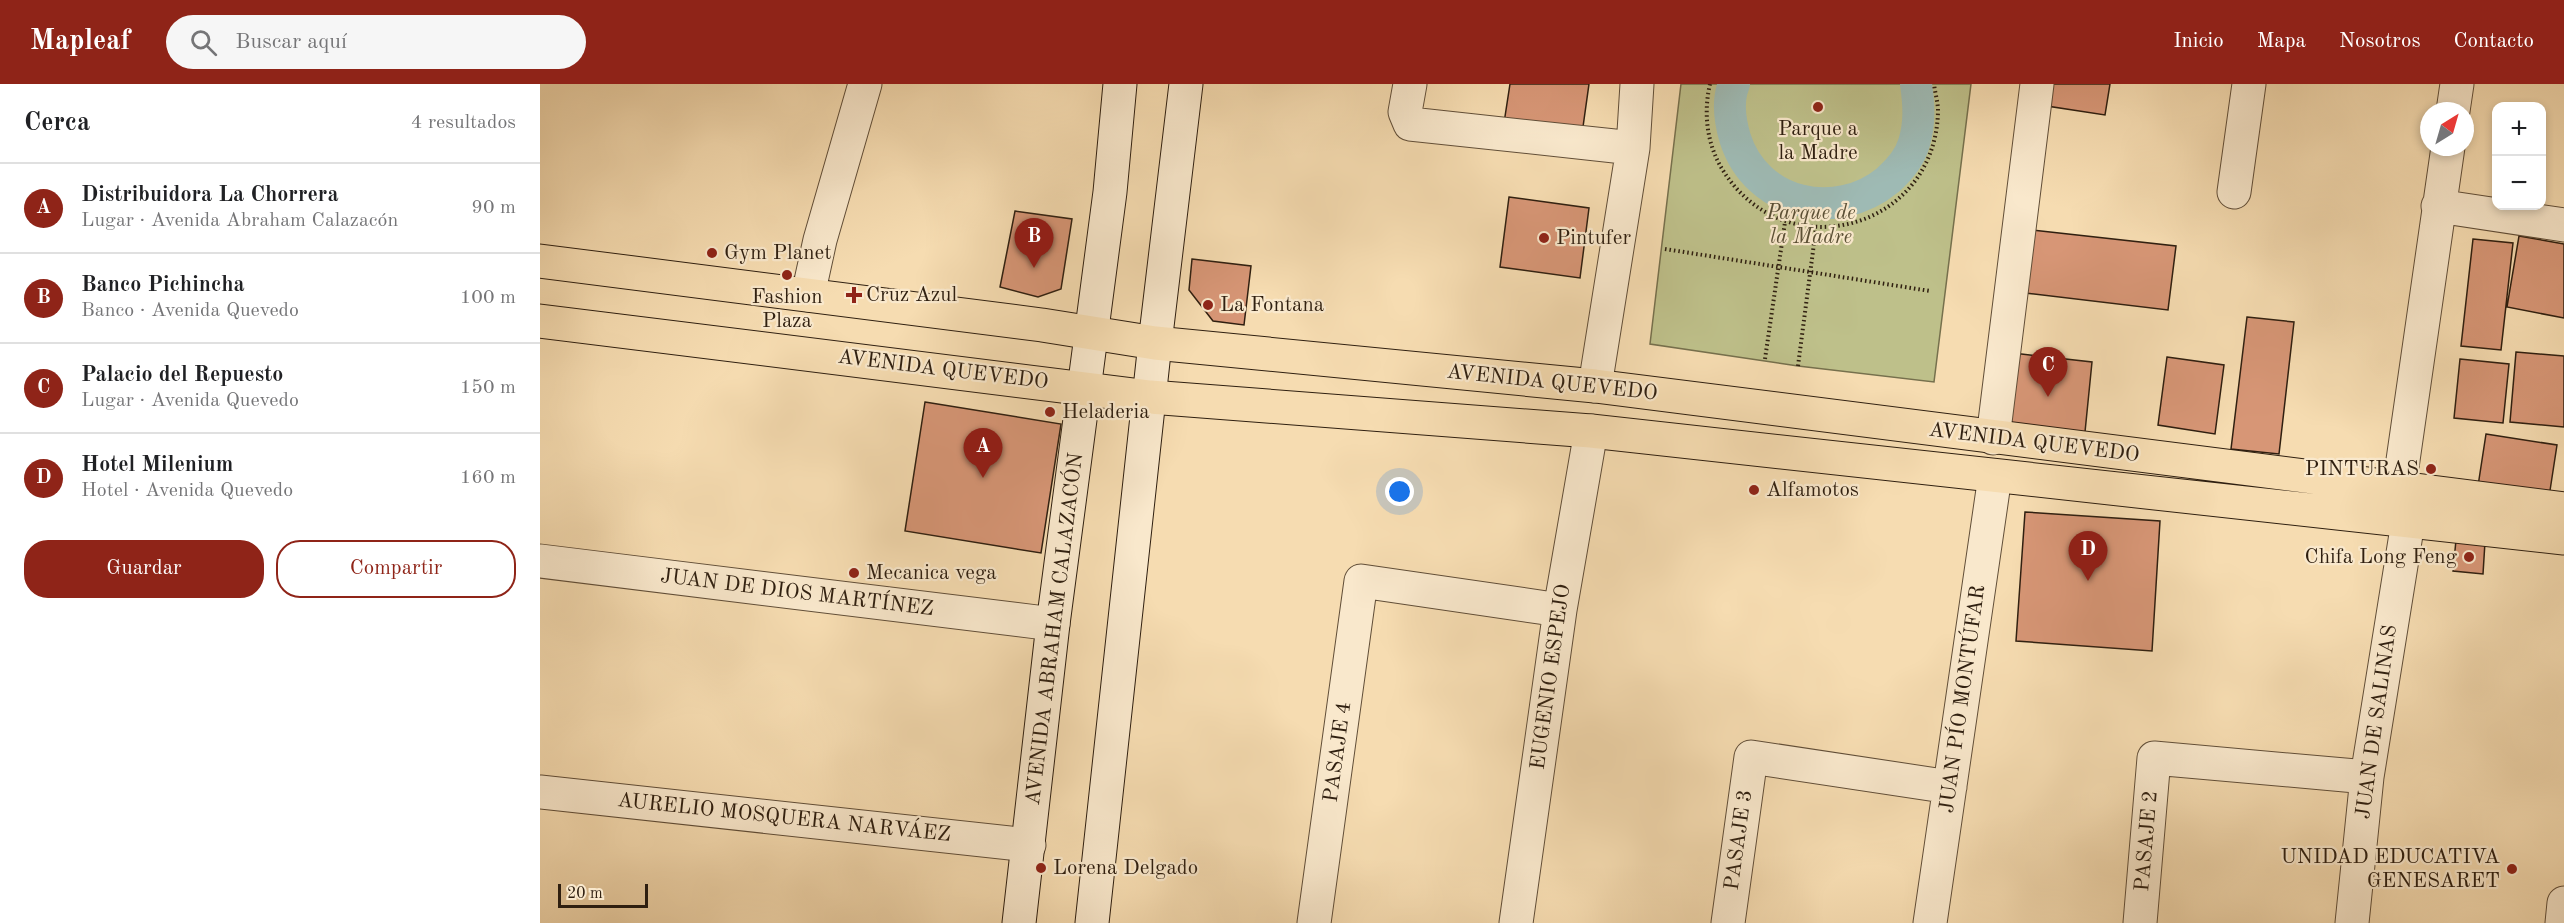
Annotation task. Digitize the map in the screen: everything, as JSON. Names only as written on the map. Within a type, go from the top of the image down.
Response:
[{"type":"main road","name":"AVENIDA QUEVEDO","points":[[540,261],[1042,325],[1155,343],[1595,386],[2564,509]]},
{"type":"main road","name":"AVENIDA QUEVEDO","points":[[540,321],[1150,397],[1591,431],[2564,538]]},
{"type":"street","points":[[808,296],[820,240],[865,84]]},
{"type":"street","name":"AVENIDA ABRAHAM CALAZACÓN","points":[[1019,923],[1053,624],[1110,192],[1120,84]]},
{"type":"street","points":[[1092,923],[1155,343],[1186,84]]},
{"type":"street","points":[[1410,84],[1405,112],[1410,124],[1633,148]]},
{"type":"street","points":[[1595,386],[1633,148],[1638,84]]},
{"type":"street","points":[[1993,438],[2037,84]]},
{"type":"street","points":[[2234,192],[2249,84]]},
{"type":"street","points":[[2454,102],[2457,84]]},
{"type":"street","points":[[2399,488],[2446,156]]},
{"type":"street","points":[[2438,206],[2564,225]]},
{"type":"street","name":"EUGENIO ESPEJO","points":[[1516,923],[1560,610],[1591,431]]},
{"type":"street","name":"JUAN PÍO MONTÚFAR","points":[[1930,923],[1995,476]]},
{"type":"street","name":"JUAN DE SALINAS","points":[[2352,923],[2367,777],[2408,522]]},
{"type":"street","name":"JUAN DE DIOS MARTÍNEZ","points":[[540,561],[1053,624]]},
{"type":"street","name":"PASAJE 4","points":[[1314,923],[1361,582],[1560,610]]},
{"type":"street","name":"PASAJE 3","points":[[1728,923],[1751,758],[1950,787]]},
{"type":"street","name":"PASAJE 2","points":[[2140,923],[2154,758],[2367,777]]},
{"type":"street","name":"AURELIO MOSQUERA NARVÁEZ","points":[[540,792],[1029,845]]},
{"type":"street","points":[[2562,923],[2564,903]]},
{"type":"path","points":[[1710,84],[1706,98],[1707,130],[1716,160],[1733,187],[1757,208],[1785,222],[1816,228],[1848,225],[1878,214],[1903,195],[1923,170],[1935,141],[1938,110],[1934,84]]},
{"type":"path","points":[[1765,359],[1785,222]]},
{"type":"path","points":[[1798,366],[1816,228]]},
{"type":"path","points":[[1665,249],[1930,291]]},
{"type":"green space","name":"Parque de la Madre","points":[[1681,84],[1971,84],[1934,382],[1798,366],[1650,344]]},
{"type":"building","points":[[1510,84],[1589,84],[1582,134],[1504,123]]},
{"type":"building","points":[[2050,84],[2110,84],[2105,115],[2047,106]]},
{"type":"building","name":"Pintufer","points":[[1509,197],[1589,208],[1580,278],[1500,267]]},
{"type":"building","points":[[1015,211],[1072,219],[1061,289],[1038,297],[1000,287]]},
{"type":"building","points":[[2032,230],[2176,246],[2168,310],[2025,293]]},
{"type":"building","points":[[2519,236],[2564,244],[2564,318],[2507,307]]},
{"type":"building","points":[[2473,239],[2513,243],[2501,350],[2461,346]]},
{"type":"building","points":[[1192,259],[1251,266],[1244,325],[1213,321],[1189,290]]},
{"type":"building","points":[[2247,317],[2294,322],[2279,454],[2231,449]]},
{"type":"building","points":[[2516,352],[2564,356],[2564,427],[2510,422]]},
{"type":"building","points":[[2013,353],[2092,362],[2084,442],[2004,432]]},
{"type":"building","points":[[2167,357],[2224,365],[2215,434],[2158,425]]},
{"type":"building","points":[[2460,359],[2509,364],[2503,423],[2454,418]]},
{"type":"building","points":[[925,402],[1061,424],[1041,553],[905,531]]},
{"type":"building","points":[[2486,434],[2557,445],[2549,497],[2478,486]]},
{"type":"building","points":[[2025,512],[2160,521],[2152,651],[2016,641]]},
{"type":"building","name":"Chifa Long Feng","points":[[2456,540],[2485,542],[2483,574],[2453,571]]},
{"type":"waterway","points":[[1734,84],[1730,97],[1731,118],[1735,138],[1745,161],[1760,179],[1779,192],[1800,200],[1822,203],[1845,201],[1867,193],[1896,172],[1910,153],[1916,136],[1918,121],[1916,84]]},
{"type":"place","name":"Parque a la Madre","points":[[1818,107]]},
{"type":"place","name":"Pintufer","points":[[1544,238]]},
{"type":"place","name":"Gym Planet","points":[[712,253]]},
{"type":"place","name":"Banco Pichincha","points":[[1034,268]]},
{"type":"place","name":"Fashion Plaza","points":[[787,275]]},
{"type":"place","name":"Cruz Azul","points":[[854,295]]},
{"type":"place","name":"La Fontana","points":[[1208,305]]},
{"type":"place","name":"Palacio del Repuesto","points":[[2048,397]]},
{"type":"place","name":"Heladeria","points":[[1050,412]]},
{"type":"place","name":"PINTURAS","points":[[2431,469]]},
{"type":"place","name":"Distribuidora La Chorrera","points":[[983,478]]},
{"type":"place","name":"Alfamotos","points":[[1754,490]]},
{"type":"place","name":"Chifa Long Feng","points":[[2469,557]]},
{"type":"place","name":"Mecanica vega","points":[[854,573]]},
{"type":"place","name":"Hotel Milenium","points":[[2088,581]]},
{"type":"place","name":"Lorena Delgado","points":[[1041,868]]},
{"type":"place","name":"UNIDAD EDUCATIVA GENESARET","points":[[2512,869]]}]
